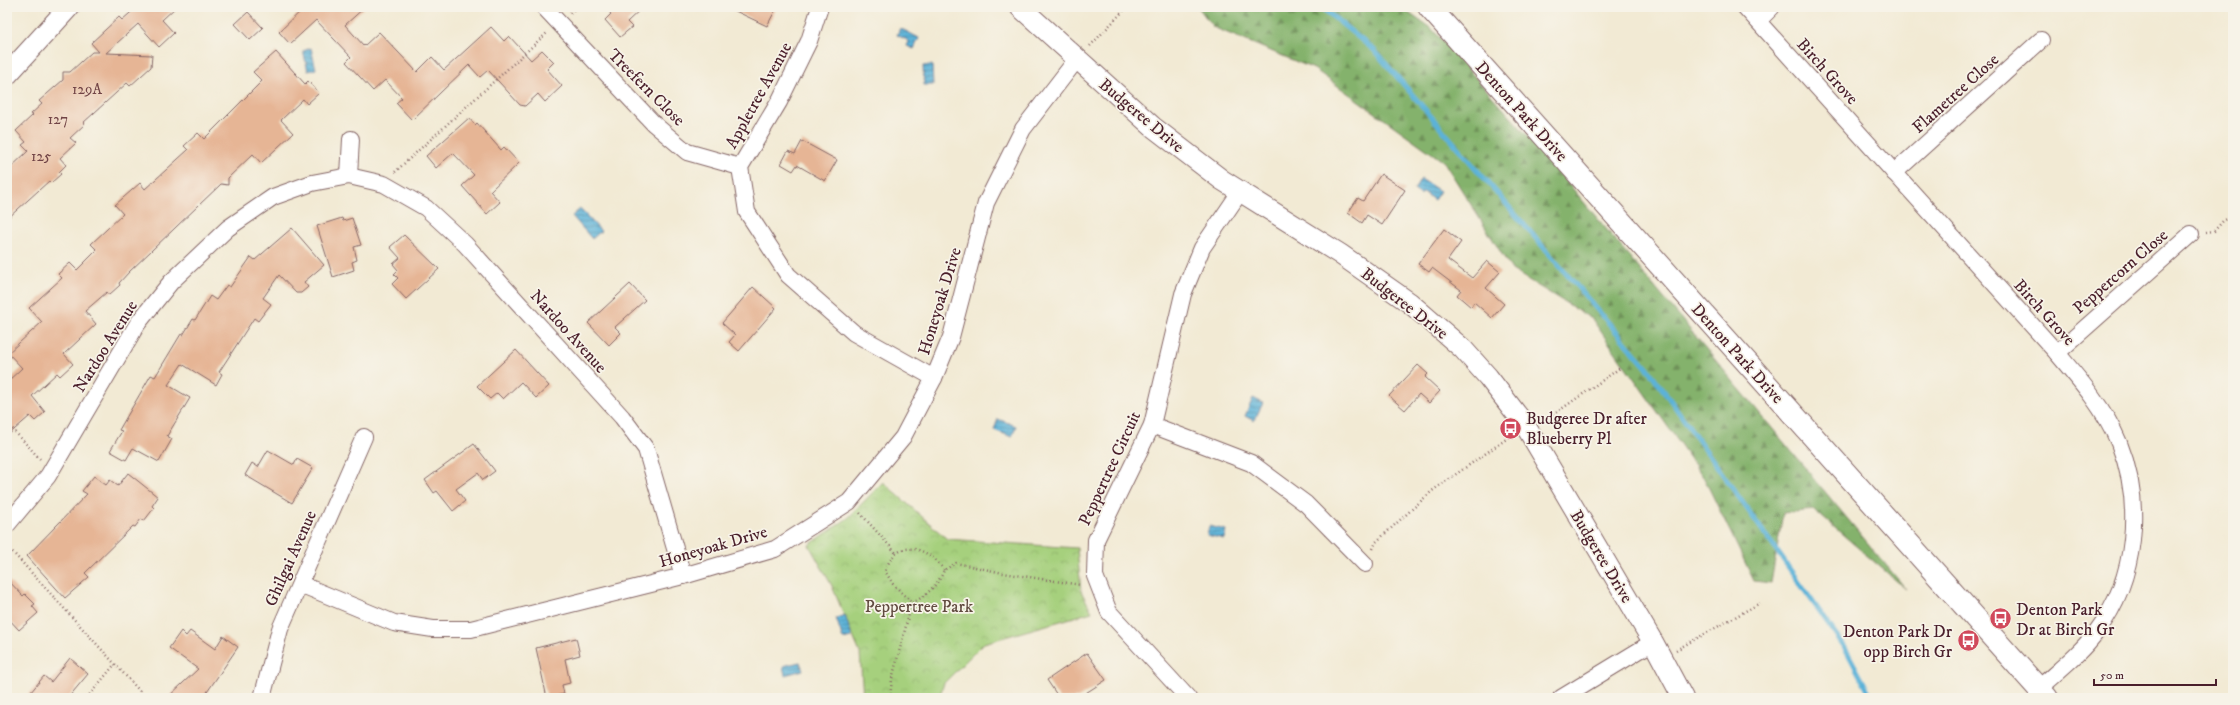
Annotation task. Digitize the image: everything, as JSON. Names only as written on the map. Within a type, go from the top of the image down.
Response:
[{"type":"main road","name":"Denton Park Drive","points":[[1429,7],[2043,693]]},
{"type":"street","points":[[7,75],[69,7]]},
{"type":"street","name":"Treefern Close","points":[[544,7],[654,124],[687,152],[740,167]]},
{"type":"street","name":"Appletree Avenue","points":[[820,7],[809,41],[779,102],[740,167],[747,212],[788,275],[854,333],[934,378]]},
{"type":"street","name":"Budgeree Drive","points":[[1020,7],[1084,52],[1153,127],[1240,192],[1340,254],[1410,303],[1463,349],[1488,377],[1527,428],[1657,650],[1683,698]]},
{"type":"street","name":"Birch Grove","points":[[1745,7],[2057,353],[2097,404],[2119,442],[2128,477],[2133,513],[2133,535],[2129,563],[2120,587],[2098,630],[2043,693]]},
{"type":"street","points":[[1758,22],[1772,7]]},
{"type":"street","name":"Flametree Close","points":[[1894,173],[2040,40]]},
{"type":"street","name":"Honeyoak Drive","points":[[300,584],[394,623],[433,629],[471,629],[683,576],[775,549],[849,502],[903,437],[934,378],[951,337],[986,203],[1023,129],[1084,52]]},
{"type":"street","points":[[349,176],[351,140]]},
{"type":"street","name":"Nardoo Avenue","points":[[7,525],[48,476],[138,323],[171,282],[228,228],[273,197],[312,183],[349,176],[384,184],[426,208],[465,244],[622,417],[646,449],[683,576]]},
{"type":"street","name":"Peppertree Circuit","points":[[1188,698],[1110,612],[1095,576],[1096,540],[1152,425],[1183,294],[1202,248],[1240,192]]},
{"type":"street","name":"Peppercorn Close","points":[[2057,353],[2192,234]]},
{"type":"street","points":[[1152,425],[1251,463],[1306,504],[1364,564]]},
{"type":"street","name":"Ghilgai Avenue","points":[[262,698],[280,628],[364,437]]},
{"type":"street","points":[[1561,698],[1657,650]]},
{"type":"path","points":[[1084,52],[1127,7]]},
{"type":"path","points":[[384,184],[558,22]]},
{"type":"path","points":[[2192,234],[2214,231],[2223,221],[2233,216]]},
{"type":"path","points":[[1364,564],[1376,542],[1432,491],[1620,368]]},
{"type":"path","points":[[7,423],[40,460],[36,466],[48,476]]},
{"type":"path","points":[[849,502],[896,553]]},
{"type":"path","points":[[7,546],[146,698]]},
{"type":"path","points":[[912,603],[893,584],[885,571],[889,560],[896,553],[905,548],[917,549],[936,559],[944,570]]},
{"type":"path","points":[[912,603],[919,600],[933,587],[942,577],[944,570],[956,563],[968,564],[1004,574],[1082,585],[1095,576]]},
{"type":"path","points":[[890,698],[892,679],[912,603]]},
{"type":"path","points":[[1657,650],[1760,603]]},
{"type":"path","points":[[87,698],[115,664]]},
{"type":"green space","points":[[1198,7],[1400,7],[1432,29],[1543,153],[1906,589],[1814,510],[1783,513],[1771,583],[1754,581],[1704,478],[1592,319],[1512,270],[1444,162],[1314,69],[1213,27]]},
{"type":"green space","name":"Peppertree Park","points":[[883,482],[947,539],[1077,548],[1081,591],[1092,612],[984,643],[944,683],[939,698],[863,698],[860,653],[832,586],[809,545],[848,518]]},
{"type":"water","points":[[900,28],[919,38],[914,49],[907,46],[909,41],[897,35]]},
{"type":"water","points":[[311,48],[316,69],[308,71],[303,51]]},
{"type":"water","points":[[932,65],[933,85],[924,85],[923,66]]},
{"type":"water","points":[[1421,179],[1440,191],[1434,200],[1423,192],[1421,195],[1414,190]]},
{"type":"water","points":[[580,209],[601,231],[592,239],[572,216]]},
{"type":"water","points":[[1253,398],[1263,403],[1254,421],[1245,416]]},
{"type":"water","points":[[998,419],[1016,426],[1012,437],[994,430]]},
{"type":"water","points":[[1209,526],[1226,530],[1224,539],[1207,535]]},
{"type":"water","points":[[845,615],[852,637],[843,639],[836,618]]},
{"type":"water","points":[[800,662],[803,670],[785,675],[783,666]]},
{"type":"building","points":[[137,7],[176,7],[162,20],[174,33],[159,47],[138,24],[106,53],[152,55],[151,67],[130,86],[127,83],[83,123],[85,124],[70,138],[76,143],[60,158],[66,165],[59,172],[61,174],[51,183],[49,181],[7,219],[7,171],[28,151],[22,145],[26,142],[16,131],[42,104],[39,101],[63,80],[63,72],[70,72],[92,52],[99,52],[91,43],[119,17],[122,20]]},
{"type":"building","points":[[305,7],[365,7],[345,25],[364,46],[379,32],[417,72],[432,57],[444,70],[491,27],[504,41],[509,36],[531,60],[542,50],[554,62],[547,69],[562,86],[545,102],[538,94],[525,106],[520,105],[488,70],[480,77],[469,65],[412,120],[396,103],[402,98],[385,80],[373,91],[346,62],[351,57],[316,20],[290,44],[279,32]]},
{"type":"building","points":[[605,7],[643,7],[627,22],[632,27],[620,37],[605,20],[611,14]]},
{"type":"building","points":[[727,7],[777,7],[767,26]]},
{"type":"building","points":[[248,12],[263,28],[250,40],[235,24]]},
{"type":"building","points":[[276,52],[305,84],[308,81],[319,93],[307,104],[303,99],[281,120],[293,133],[261,163],[253,154],[228,178],[228,185],[221,184],[129,272],[119,283],[120,285],[109,295],[107,292],[85,311],[96,324],[64,354],[73,364],[60,376],[57,373],[32,396],[45,412],[35,421],[30,416],[7,436],[7,382],[22,368],[8,353],[42,322],[29,308],[62,278],[58,274],[70,263],[77,270],[97,250],[91,244],[123,214],[115,205],[140,183],[145,189],[188,150],[184,146],[198,133],[204,139],[262,81],[253,72]]},
{"type":"building","points":[[469,118],[475,125],[477,123],[501,150],[504,147],[519,163],[490,191],[500,202],[487,214],[462,186],[474,175],[453,153],[436,168],[426,156]]},
{"type":"building","points":[[802,141],[837,160],[825,181],[797,165],[793,171],[781,164],[788,151],[795,154]]},
{"type":"building","points":[[1381,174],[1405,190],[1382,225],[1367,215],[1362,223],[1348,213],[1358,198],[1363,201]]},
{"type":"building","points":[[342,218],[343,221],[352,218],[361,245],[354,247],[357,260],[352,262],[354,270],[333,277],[317,226]]},
{"type":"building","points":[[292,228],[324,265],[304,282],[308,287],[301,293],[296,293],[279,275],[263,298],[271,304],[258,321],[254,318],[219,372],[222,374],[216,385],[182,364],[168,385],[190,398],[167,436],[172,439],[159,462],[133,448],[126,460],[110,451],[122,431],[119,430],[151,375],[155,377],[181,334],[183,335],[193,319],[195,320],[210,296],[216,300],[227,285],[230,287],[251,257],[255,260]]},
{"type":"building","points":[[1444,229],[1461,242],[1448,260],[1472,278],[1487,261],[1500,272],[1486,288],[1504,304],[1492,318],[1474,302],[1471,307],[1457,295],[1461,290],[1432,268],[1429,272],[1418,264]]},
{"type":"building","points":[[404,235],[439,269],[406,299],[392,284],[398,278],[394,274],[398,270],[393,264],[400,258],[390,247]]},
{"type":"building","points":[[630,284],[645,300],[615,327],[621,333],[609,345],[588,323]]},
{"type":"building","points":[[753,287],[776,308],[739,351],[729,342],[735,335],[722,323]]},
{"type":"building","points":[[516,350],[549,386],[536,398],[521,382],[503,399],[497,393],[490,399],[477,386]]},
{"type":"building","points":[[1418,365],[1428,374],[1425,377],[1440,391],[1429,403],[1419,394],[1405,410],[1389,396]]},
{"type":"building","points":[[474,444],[495,471],[483,480],[478,473],[456,489],[465,501],[453,511],[437,491],[434,493],[425,480]]},
{"type":"building","points":[[268,450],[294,465],[297,459],[313,468],[292,503],[245,475],[252,463],[258,467]]},
{"type":"building","points":[[128,473],[158,497],[152,506],[154,508],[144,521],[141,519],[135,527],[133,526],[85,573],[89,577],[65,598],[27,556],[87,494],[82,491],[94,476],[106,485],[110,480],[118,486]]},
{"type":"building","points":[[7,579],[23,596],[25,594],[35,604],[32,606],[38,613],[19,630],[7,617]]},
{"type":"building","points":[[181,631],[186,636],[190,631],[215,649],[223,636],[238,647],[203,698],[167,698],[198,669],[169,648]]},
{"type":"building","points":[[576,638],[580,655],[565,659],[570,683],[562,685],[564,694],[547,698],[536,648]]},
{"type":"building","points":[[1087,653],[1106,680],[1078,698],[1059,698],[1047,680]]},
{"type":"building","points":[[70,658],[88,674],[68,698],[26,698],[44,676],[51,682]]},
{"type":"waterway","points":[[1321,7],[1374,50],[1649,370],[1844,646],[1872,698]]},
{"type":"place","name":"Budgeree Dr after Blueberry Pl","points":[[1510,428]]},
{"type":"place","name":"Denton Park Dr at Birch Gr","points":[[2001,619]]},
{"type":"place","name":"Denton Park Dr opp Birch Gr","points":[[1968,641]]}]
